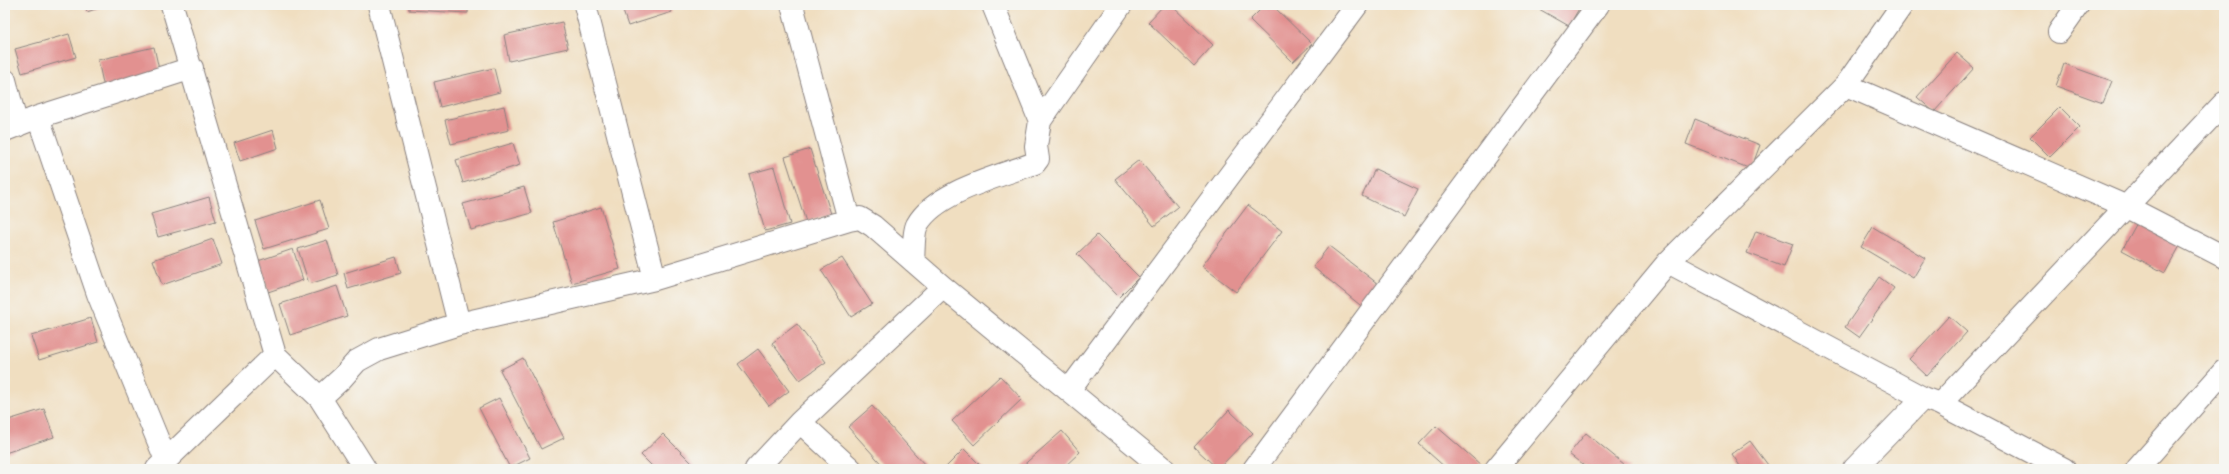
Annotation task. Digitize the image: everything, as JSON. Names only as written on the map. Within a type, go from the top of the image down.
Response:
[{"type":"street","points":[[172,5],[192,68],[276,355],[320,398],[365,469]]},
{"type":"street","points":[[379,5],[460,324]]},
{"type":"street","points":[[585,5],[655,279]]},
{"type":"street","points":[[792,5],[849,220]]},
{"type":"street","points":[[913,261],[917,225],[932,208],[954,193],[1037,161],[1040,120],[993,5]]},
{"type":"street","points":[[1040,120],[1121,5]]},
{"type":"street","points":[[1069,390],[1357,5]]},
{"type":"street","points":[[1254,469],[1598,5]]},
{"type":"street","points":[[1496,469],[1668,262],[1846,85],[1902,5]]},
{"type":"street","points":[[2059,32],[2078,5]]},
{"type":"street","points":[[5,80],[11,128],[38,117],[192,68]]},
{"type":"street","points":[[1846,85],[2125,206],[2224,257]]},
{"type":"street","points":[[1854,469],[1931,401],[2125,206],[2224,103]]},
{"type":"street","points":[[38,117],[98,294],[162,464],[276,355]]},
{"type":"street","points":[[320,398],[342,378],[357,361],[379,349],[460,324],[655,279],[849,220],[860,218],[873,226],[943,287],[1164,469]]},
{"type":"street","points":[[1668,262],[1931,401],[2064,469]]},
{"type":"street","points":[[756,469],[800,422],[943,287]]},
{"type":"street","points":[[2137,469],[2224,371]]},
{"type":"street","points":[[800,422],[851,469]]},
{"type":"building","points":[[85,5],[107,5],[87,12]]},
{"type":"building","points":[[409,5],[468,5],[468,13],[409,10]]},
{"type":"building","points":[[621,5],[669,5],[672,12],[628,26]]},
{"type":"building","points":[[1164,5],[1171,5],[1213,45],[1194,66],[1148,22]]},
{"type":"building","points":[[1265,5],[1272,5],[1312,44],[1293,62],[1250,20]]},
{"type":"building","points":[[1532,5],[1581,5],[1569,26]]},
{"type":"building","points":[[562,22],[568,48],[509,61],[504,35]]},
{"type":"building","points":[[69,34],[76,57],[22,73],[15,49]]},
{"type":"building","points":[[154,47],[160,74],[104,88],[98,60]]},
{"type":"building","points":[[1957,53],[1974,68],[1934,112],[1917,97]]},
{"type":"building","points":[[2064,64],[2112,81],[2103,103],[2056,86]]},
{"type":"building","points":[[494,68],[500,92],[440,107],[434,82]]},
{"type":"building","points":[[504,106],[509,130],[451,144],[445,120]]},
{"type":"building","points":[[2060,107],[2080,127],[2050,157],[2030,137]]},
{"type":"building","points":[[1695,119],[1760,145],[1751,169],[1686,144]]},
{"type":"building","points":[[273,130],[278,148],[240,161],[234,143]]},
{"type":"building","points":[[513,143],[520,165],[463,183],[456,160]]},
{"type":"building","points":[[810,149],[831,214],[806,222],[785,157]]},
{"type":"building","points":[[1139,160],[1178,207],[1154,226],[1115,179]]},
{"type":"building","points":[[774,167],[790,224],[765,231],[749,174]]},
{"type":"building","points":[[1375,169],[1418,189],[1404,217],[1362,196]]},
{"type":"building","points":[[524,187],[532,213],[471,230],[463,204]]},
{"type":"building","points":[[209,197],[216,221],[158,237],[151,214]]},
{"type":"building","points":[[320,200],[329,229],[264,249],[255,221]]},
{"type":"building","points":[[1248,205],[1282,231],[1236,292],[1202,266]]},
{"type":"building","points":[[601,207],[620,269],[572,283],[553,222]]},
{"type":"building","points":[[2138,221],[2181,244],[2165,273],[2122,250]]},
{"type":"building","points":[[1873,227],[1925,258],[1913,278],[1861,247]]},
{"type":"building","points":[[1756,231],[1793,244],[1784,267],[1747,253]]},
{"type":"building","points":[[1097,235],[1139,277],[1119,297],[1077,254]]},
{"type":"building","points":[[213,239],[222,264],[162,285],[153,260]]},
{"type":"building","points":[[327,240],[338,275],[309,284],[298,249]]},
{"type":"building","points":[[1329,246],[1382,287],[1365,309],[1313,267]]},
{"type":"building","points":[[293,249],[303,280],[268,292],[258,261]]},
{"type":"building","points":[[396,257],[401,273],[348,289],[344,273]]},
{"type":"building","points":[[842,258],[872,304],[851,317],[821,270]]},
{"type":"building","points":[[1879,277],[1894,288],[1859,337],[1845,327]]},
{"type":"building","points":[[337,286],[347,316],[290,335],[280,304]]},
{"type":"building","points":[[1949,316],[1967,332],[1927,376],[1909,359]]},
{"type":"building","points":[[91,318],[98,342],[39,360],[31,336]]},
{"type":"building","points":[[797,324],[826,362],[800,380],[772,343]]},
{"type":"building","points":[[758,349],[789,391],[769,406],[738,364]]},
{"type":"building","points":[[523,358],[564,438],[541,449],[500,370]]},
{"type":"building","points":[[1000,376],[1022,399],[974,445],[952,421]]},
{"type":"building","points":[[499,398],[530,458],[510,468],[479,408]]},
{"type":"building","points":[[872,406],[925,465],[920,469],[886,469],[848,427]]},
{"type":"building","points":[[44,409],[54,437],[5,453],[5,421]]},
{"type":"building","points":[[1229,410],[1253,433],[1218,469],[1194,447]]},
{"type":"building","points":[[1436,426],[1481,465],[1477,469],[1447,469],[1419,444]]},
{"type":"building","points":[[1062,431],[1080,452],[1062,469],[1019,469]]},
{"type":"building","points":[[1586,433],[1630,469],[1588,469],[1569,454]]},
{"type":"building","points":[[663,434],[698,469],[655,469],[641,455]]},
{"type":"building","points":[[1750,441],[1771,469],[1742,469],[1732,454]]},
{"type":"building","points":[[964,449],[984,469],[944,469]]}]
